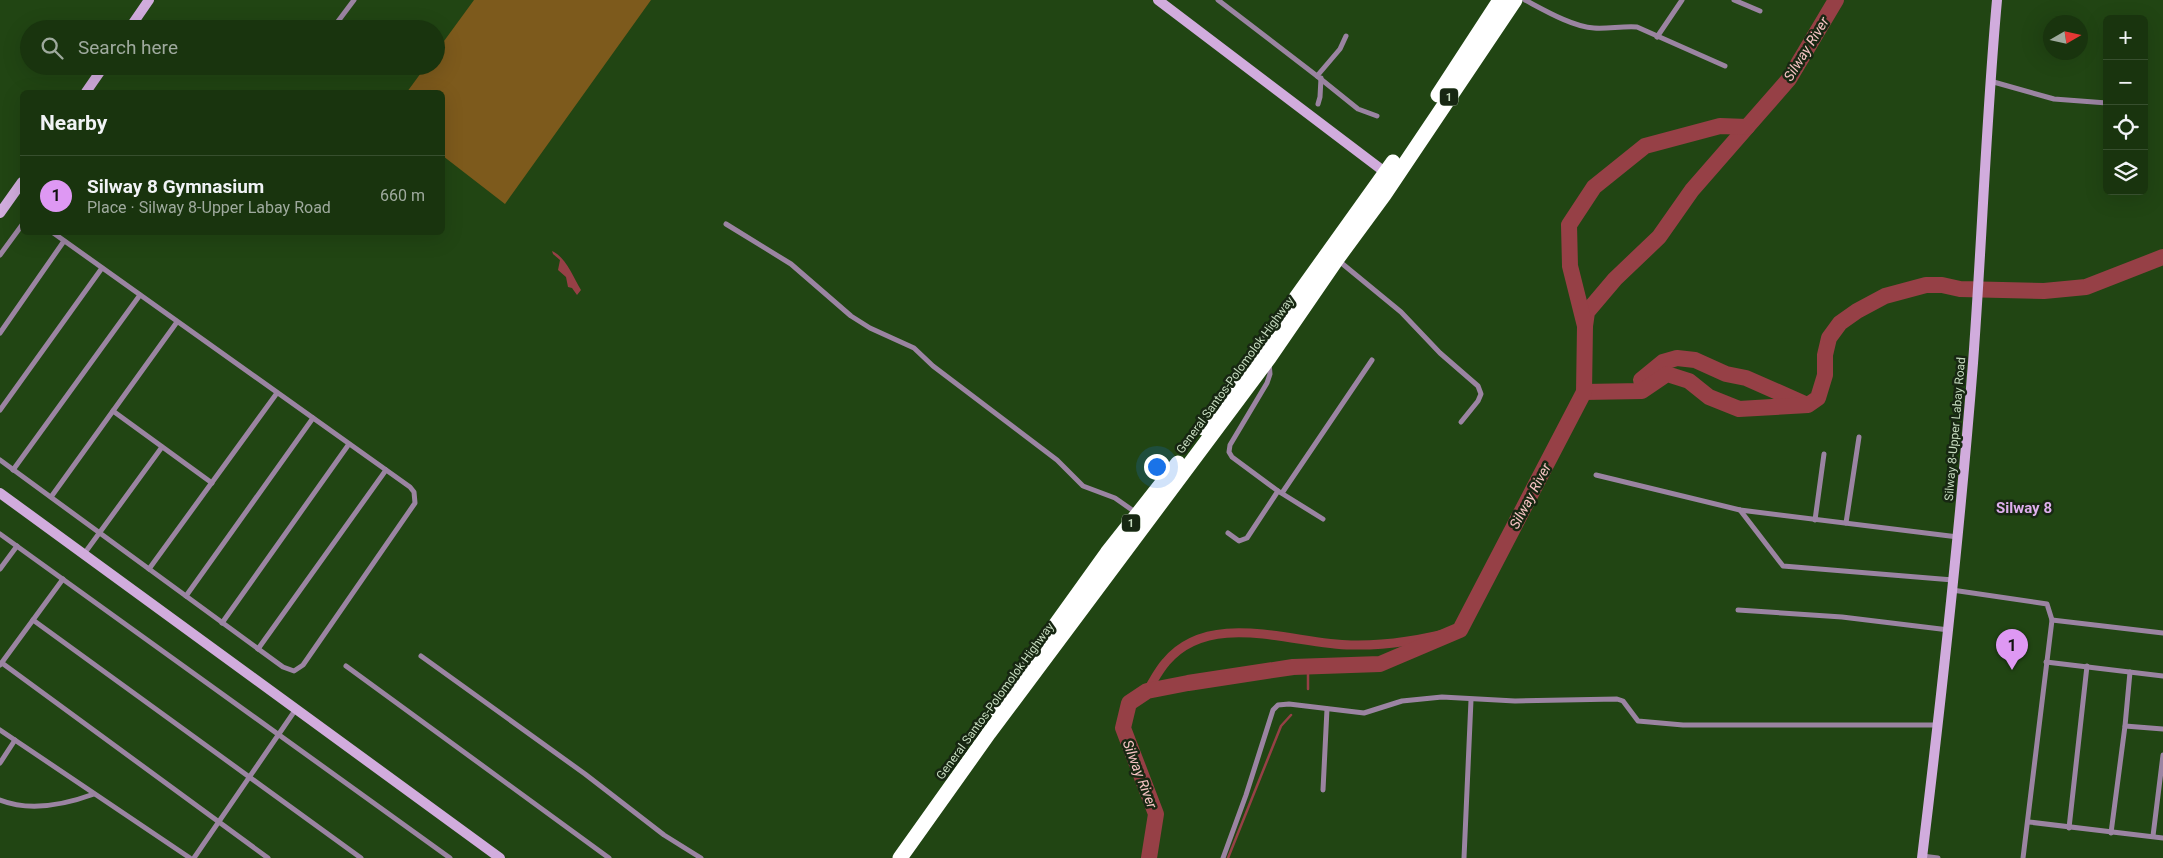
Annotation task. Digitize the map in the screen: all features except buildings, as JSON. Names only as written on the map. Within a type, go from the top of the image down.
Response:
[{"type":"highway","name":"1","points":[[888,858],[1107,554],[1193,443],[1390,176],[1500,0]]},
{"type":"highway","name":"General Santos-Polomolok Highway","points":[[900,858],[990,733],[1269,358],[1337,259],[1390,176],[1515,0]]},
{"type":"street","points":[[135,20],[149,0]]},
{"type":"street","points":[[339,20],[354,0]]},
{"type":"street","points":[[1158,0],[1390,176]]},
{"type":"street","points":[[1218,0],[1319,77],[1342,98],[1358,109],[1378,116]]},
{"type":"street","points":[[1525,0],[1591,28],[1626,26],[1637,28],[1725,66]]},
{"type":"street","points":[[1536,5],[1539,0]]},
{"type":"street","points":[[1657,37],[1682,0]]},
{"type":"street","points":[[1734,0],[1760,11]]},
{"type":"street","name":"Silway 8-Upper Labay Road","points":[[1922,857],[1958,537],[1980,269],[1990,81],[1997,0]]},
{"type":"street","points":[[1318,104],[1320,97],[1319,77],[1340,49],[1346,36]]},
{"type":"street","points":[[87,90],[98,75]]},
{"type":"street","points":[[1990,81],[2054,99],[2103,103]]},
{"type":"street","points":[[0,213],[20,185]]},
{"type":"street","points":[[726,224],[791,264],[851,316],[870,328],[914,348],[933,366],[1058,460],[1083,486],[1116,498],[1138,514]]},
{"type":"street","points":[[0,255],[20,228]]},
{"type":"street","points":[[0,460],[258,649],[289,670],[294,671],[302,665],[416,503],[414,492],[410,487],[56,235]]},
{"type":"street","points":[[0,333],[64,241]]},
{"type":"street","points":[[1337,259],[1401,312],[1440,353],[1478,386],[1481,394],[1478,402],[1461,422]]},
{"type":"street","points":[[0,410],[102,268]]},
{"type":"street","points":[[14,470],[140,295]]},
{"type":"street","points":[[51,498],[178,322]]},
{"type":"street","points":[[1269,358],[1269,377],[1230,445],[1229,452],[1232,457],[1280,492],[1323,519]]},
{"type":"street","points":[[1228,533],[1240,540],[1247,538],[1372,360]]},
{"type":"street","points":[[149,569],[277,392]]},
{"type":"street","points":[[113,411],[212,483]]},
{"type":"street","points":[[186,596],[313,418]]},
{"type":"street","points":[[1846,523],[1859,438]]},
{"type":"street","points":[[222,623],[349,444]]},
{"type":"street","points":[[84,555],[162,447]]},
{"type":"street","points":[[1815,520],[1824,454]]},
{"type":"street","points":[[258,649],[386,470]]},
{"type":"street","points":[[1596,475],[1740,510],[1958,537]]},
{"type":"street","points":[[0,493],[500,858]]},
{"type":"street","points":[[1740,510],[1783,566],[1953,585],[2047,604],[2052,620],[2029,822],[2023,858]]},
{"type":"street","points":[[0,534],[450,858]]},
{"type":"street","points":[[0,569],[17,546]]},
{"type":"street","points":[[62,579],[1,664],[268,858]]},
{"type":"street","points":[[1738,610],[1842,617],[1949,630]]},
{"type":"street","points":[[33,620],[361,858]]},
{"type":"street","points":[[2052,620],[2163,634]]},
{"type":"street","points":[[421,656],[585,774],[664,835],[701,858]]},
{"type":"street","points":[[2046,662],[2163,676]]},
{"type":"street","points":[[346,666],[609,858]]},
{"type":"street","points":[[2069,828],[2087,666]]},
{"type":"street","points":[[2110,833],[2125,726],[2130,672]]},
{"type":"street","points":[[1223,858],[1246,795],[1273,710],[1278,705],[1289,704],[1364,713],[1402,701],[1442,697],[1515,701],[1617,699],[1623,702],[1638,721],[1683,725],[1937,725]]},
{"type":"street","points":[[1464,858],[1471,700]]},
{"type":"street","points":[[194,858],[296,709]]},
{"type":"street","points":[[1322,790],[1327,709]]},
{"type":"street","points":[[2125,726],[2163,729]]},
{"type":"street","points":[[0,730],[190,858]]},
{"type":"street","points":[[0,763],[15,740]]},
{"type":"street","points":[[2153,836],[2163,755]]},
{"type":"street","points":[[0,800],[15,806],[38,806],[68,803],[94,794]]},
{"type":"street","points":[[2029,822],[2163,838]]},
{"type":"street","points":[[1922,857],[1938,858]]},
{"type":"shaded area","points":[[474,0],[651,0],[505,204],[445,158],[445,90],[408,90],[419,75],[445,75],[445,40]]},
{"type":"shaded area","points":[[552,251],[561,258],[572,274],[581,290],[577,295],[572,288],[568,287],[566,277],[558,270],[560,260]]},
{"type":"waterway","name":"Silway River","points":[[1149,858],[1156,814],[1123,728],[1129,703],[1147,691],[1188,683],[1293,667],[1380,664],[1460,630],[1584,392],[1585,326],[1570,266],[1569,225],[1594,187],[1645,146],[1720,126],[1747,127],[1789,79],[1836,0]]},
{"type":"waterway","points":[[1585,326],[1587,312],[1615,279],[1659,237],[1692,190],[1747,127]]},
{"type":"waterway","points":[[1584,392],[1642,391],[1667,374],[1689,381],[1709,397],[1739,409],[1808,405],[1818,398],[1825,375],[1825,355],[1829,338],[1840,323],[1857,311],[1885,296],[1926,285],[1942,285],[1960,289],[2044,291],[2086,287],[2163,257]]},
{"type":"waterway","points":[[1641,380],[1663,362],[1677,358],[1695,360],[1726,374],[1746,378],[1805,404]]},
{"type":"waterway","points":[[1147,691],[1166,662],[1184,646],[1205,637],[1229,633],[1253,633],[1328,643],[1365,645],[1406,641],[1460,630]]},
{"type":"waterway","points":[[1308,667],[1308,689]]},
{"type":"waterway","points":[[1228,858],[1281,726],[1291,715]]},
{"type":"place","name":"Silway 8 Gymnasium","points":[[2012,670]]},
{"type":"district","name":"Silway 8","points":[[2024,508]]}]
